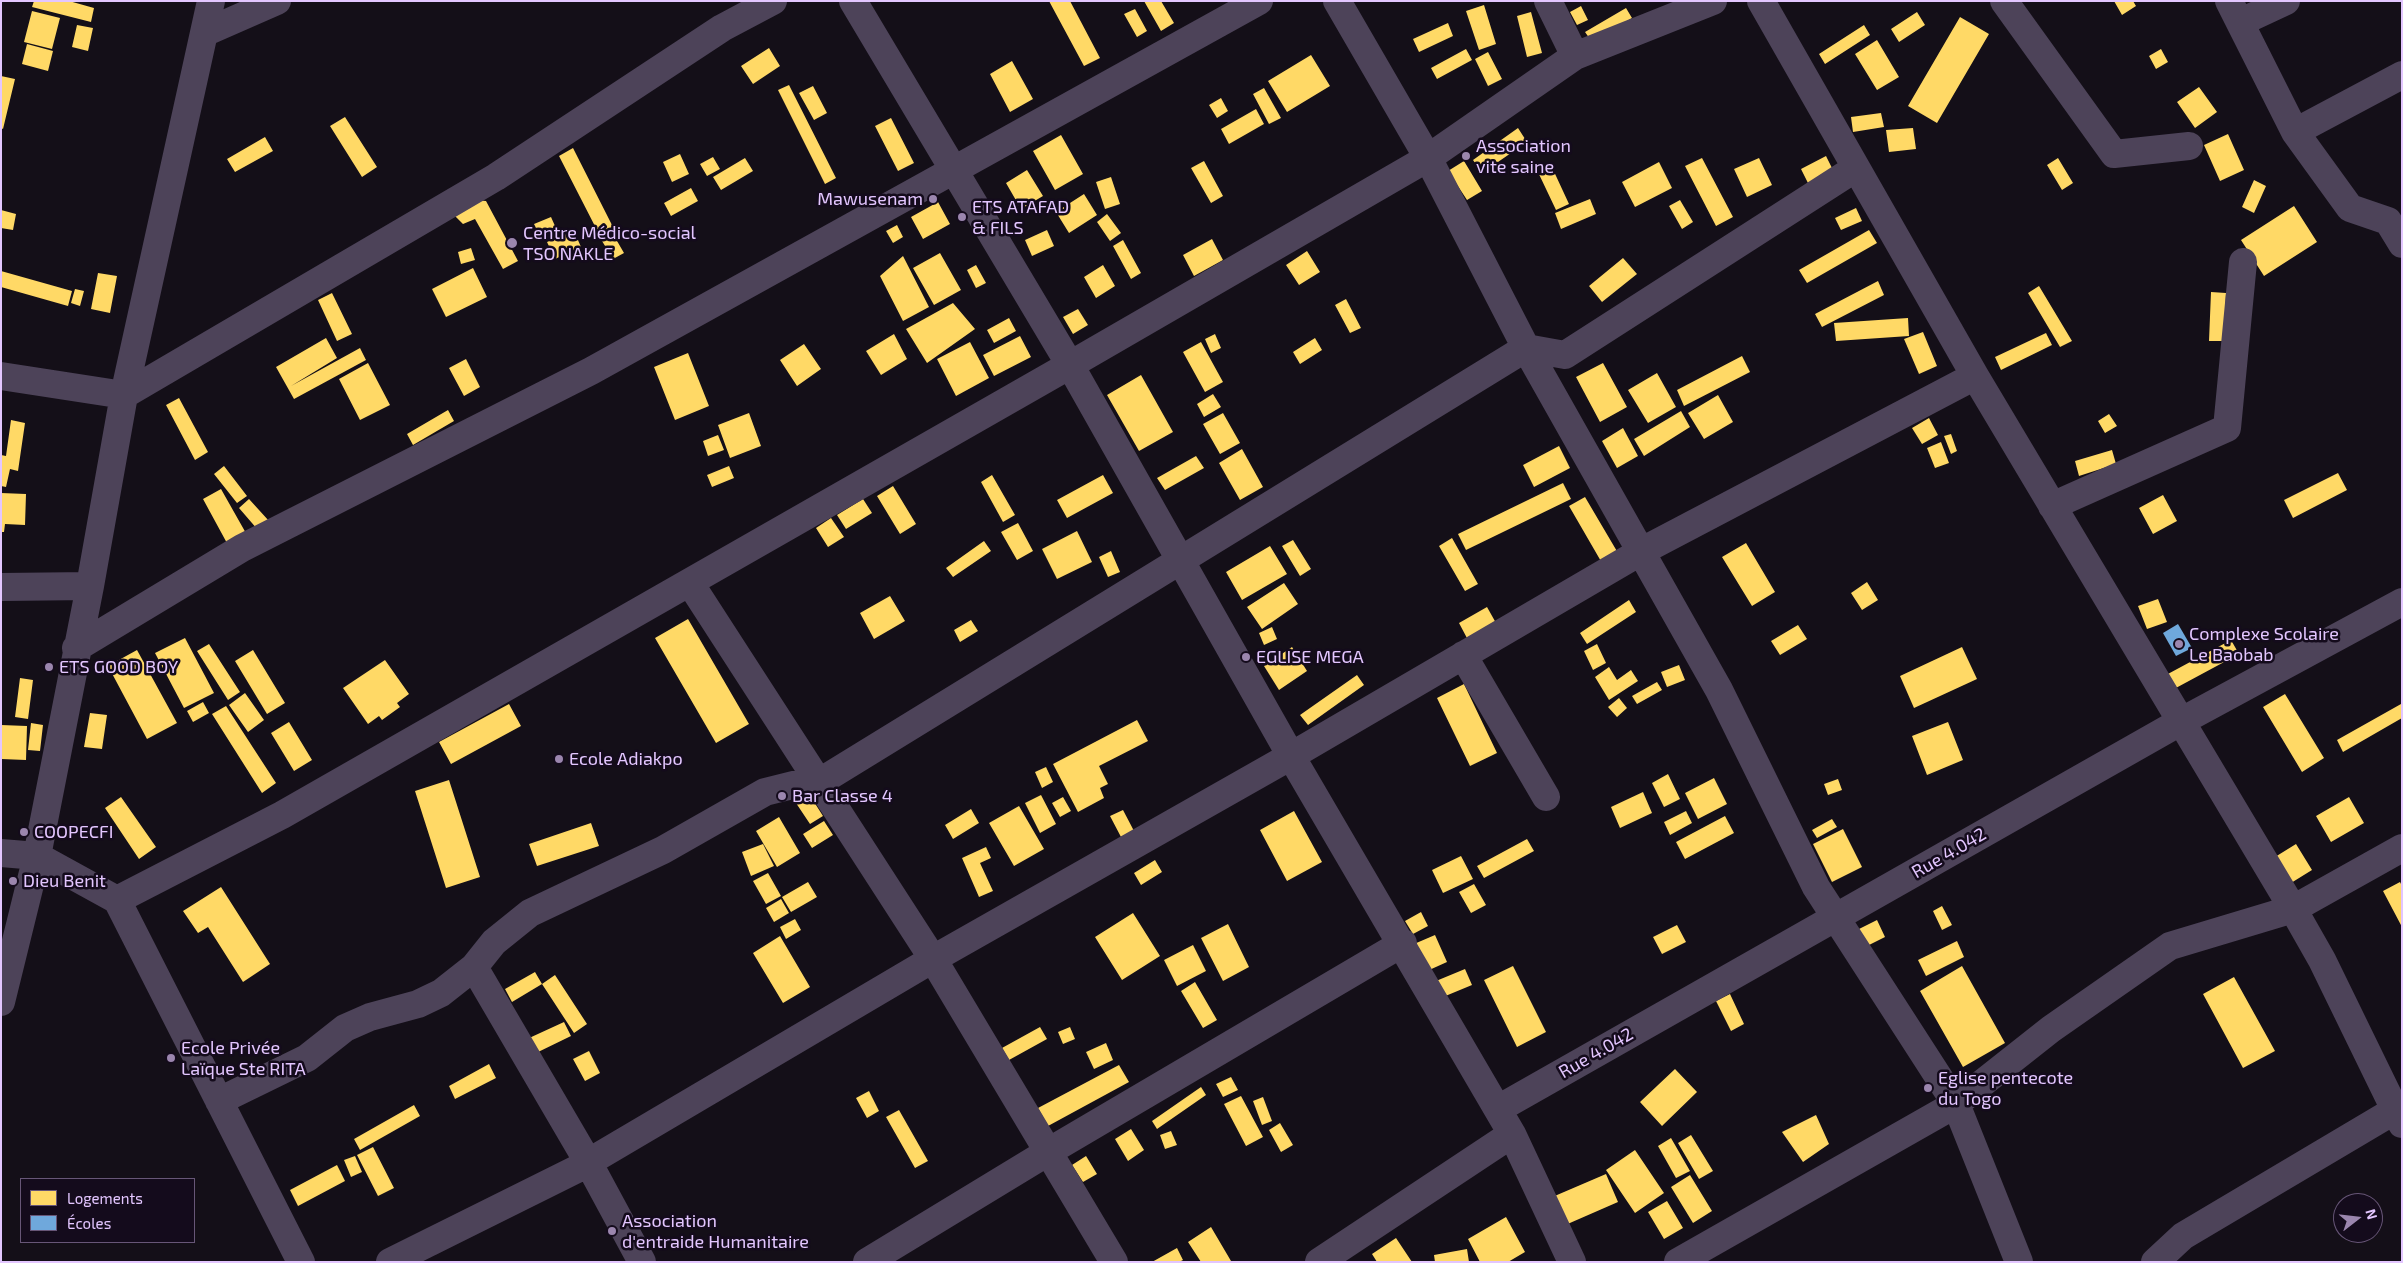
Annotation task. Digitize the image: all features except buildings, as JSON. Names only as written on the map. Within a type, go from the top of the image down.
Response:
[{"type":"street","points":[[1,1002],[36,856],[76,648],[90,586],[124,395],[211,1]]},
{"type":"street","points":[[204,33],[277,1]]},
{"type":"street","points":[[1,376],[124,395],[496,177],[722,28],[773,1]]},
{"type":"street","points":[[853,1],[1070,365],[1291,756],[1498,1109],[1512,1134],[1572,1262]]},
{"type":"street","points":[[76,648],[242,548],[591,371],[1259,1]]},
{"type":"street","points":[[1337,1],[1428,158],[1526,348],[1719,690],[1816,887],[1956,1104],[2019,1262]]},
{"type":"street","points":[[1548,1],[1575,56]]},
{"type":"street","points":[[118,900],[282,815],[690,583],[1428,158],[1575,56],[1713,1]]},
{"type":"street","points":[[1761,1],[1975,376],[2293,909],[2322,960],[2399,1114],[2183,1236],[2155,1262]]},
{"type":"street","points":[[2004,1],[2114,154],[2189,146]]},
{"type":"street","points":[[2286,1],[2235,12],[2296,132],[2350,208],[2388,220],[2402,244]]},
{"type":"street","points":[[2296,132],[2402,75]]},
{"type":"street","points":[[219,1101],[307,1058],[345,1028],[370,1017],[418,1004],[441,993],[474,967],[494,942],[530,914],[663,850],[765,792],[793,785],[818,783],[1526,348],[1564,355],[1856,168]]},
{"type":"street","points":[[2052,506],[2227,428],[2242,262]]},
{"type":"street","points":[[390,1262],[588,1162],[933,959],[1291,756],[1642,551],[1975,376]]},
{"type":"street","points":[[690,583],[933,959],[1114,1262]]},
{"type":"street","points":[[1,587],[90,586]]},
{"type":"street","name":"Rue 4.042","points":[[1498,1109],[2180,722],[2402,602]]},
{"type":"street","points":[[1463,655],[1546,798]]},
{"type":"street","points":[[1678,1262],[1956,1104],[2051,1029],[2170,946],[2293,909],[2402,848]]},
{"type":"street","points":[[1,853],[36,856],[118,900],[301,1262]]},
{"type":"street","points":[[867,1262],[1048,1152],[1402,943]]},
{"type":"street","points":[[474,967],[588,1162],[642,1262]]},
{"type":"street","points":[[1319,1262],[1512,1134]]},
{"type":"place","name":"Association vite saine","points":[[1466,156]]},
{"type":"place","name":"Mawusenam","points":[[933,199]]},
{"type":"place","name":"ETS ATAFAD & FILS","points":[[962,217]]},
{"type":"place","name":"Centre Médico-social TSO NAKLE","points":[[512,243]]},
{"type":"place","name":"Complexe Scolaire Le Baobab","points":[[2179,644]]},
{"type":"place","name":"EGLISE MEGA","points":[[1246,657]]},
{"type":"place","name":"ETS GOOD BOY","points":[[49,667]]},
{"type":"place","name":"Ecole Adiakpo","points":[[559,759]]},
{"type":"place","name":"Bar Classe 4","points":[[782,796]]},
{"type":"place","name":"COOPECFI","points":[[24,832]]},
{"type":"place","name":"Dieu Benit","points":[[13,881]]},
{"type":"place","name":"Ecole Privée Laïque Ste RITA","points":[[171,1058]]},
{"type":"place","name":"Eglise pentecote du Togo","points":[[1928,1088]]},
{"type":"place","name":"Association d'entraide Humanitaire","points":[[612,1231]]}]
